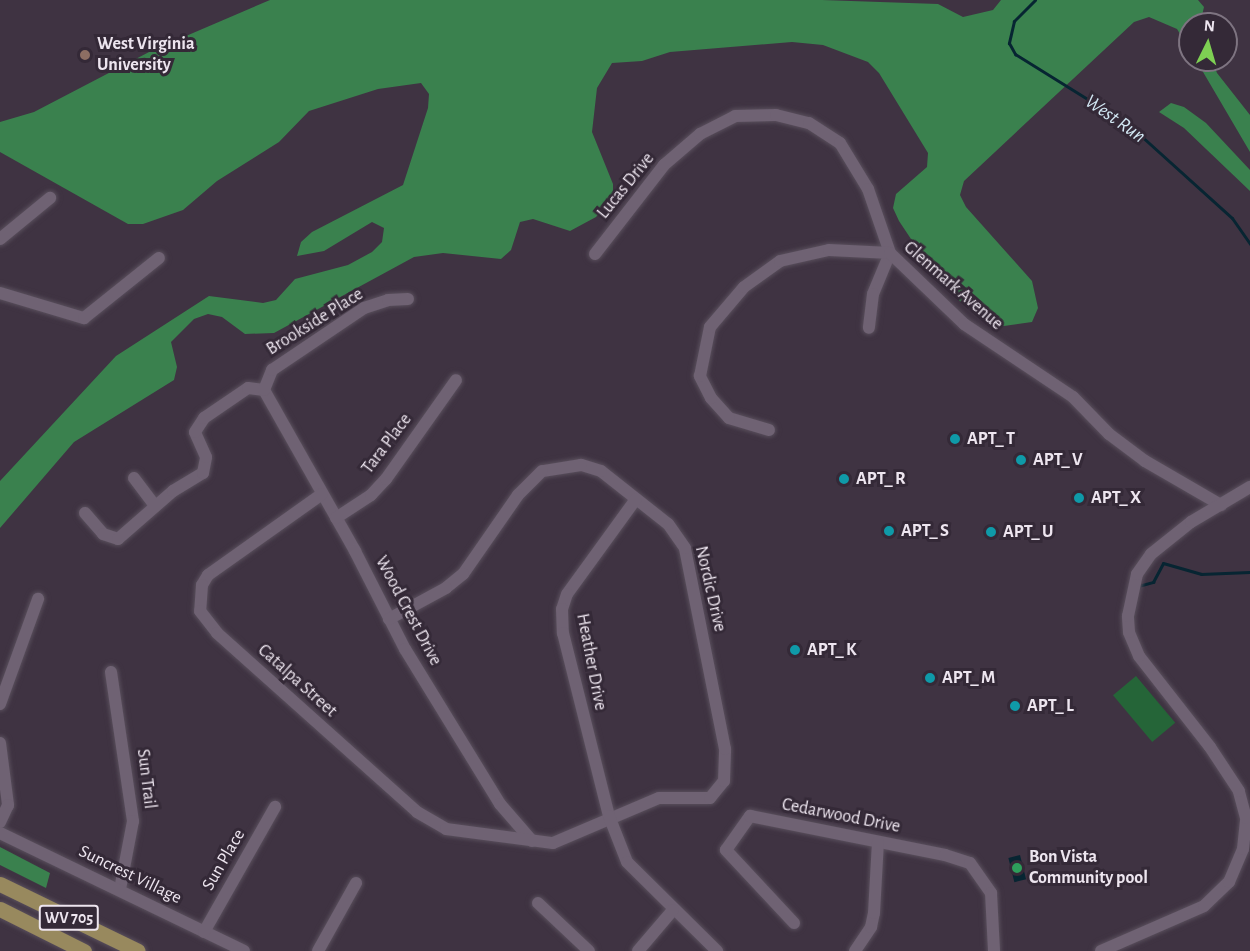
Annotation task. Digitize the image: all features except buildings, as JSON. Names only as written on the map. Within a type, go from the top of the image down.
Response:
[{"type":"main road","name":"WV 705","points":[[0,884],[138,951]]},
{"type":"main road","name":"WV 705","points":[[0,909],[84,951]]},
{"type":"street","name":"Lucas Drive","points":[[595,254],[664,165],[700,134],[735,116],[777,115],[809,123],[840,143],[868,189],[890,253]]},
{"type":"street","points":[[0,240],[50,198]]},
{"type":"street","name":"Glenmark Avenue","points":[[769,430],[729,418],[711,398],[700,376],[710,327],[744,287],[780,261],[829,250],[890,253],[964,324],[1072,397],[1109,434],[1145,461],[1221,505]]},
{"type":"street","points":[[869,328],[873,294],[890,253]]},
{"type":"street","points":[[0,293],[84,318],[159,258]]},
{"type":"street","name":"Brookside Place","points":[[264,390],[272,370],[364,308],[388,300],[408,299]]},
{"type":"street","name":"Tara Place","points":[[336,518],[371,495],[386,479],[456,381]]},
{"type":"street","points":[[85,513],[103,534],[118,539],[155,506],[203,473],[206,458],[195,440],[198,424],[248,388],[264,390]]},
{"type":"street","name":"Wood Crest Drive","points":[[264,390],[336,518],[389,619],[500,804],[532,841]]},
{"type":"street","name":"Nordic Drive","points":[[389,619],[446,588],[463,574],[518,495],[542,471],[581,465],[601,471],[668,524],[685,548],[726,767],[718,792],[710,798],[659,798],[609,816],[553,843],[532,841]]},
{"type":"street","points":[[134,478],[155,506]]},
{"type":"street","points":[[1101,951],[1204,906],[1229,882],[1243,849],[1246,818],[1239,791],[1210,747],[1145,666],[1133,643],[1128,616],[1137,574],[1151,554],[1250,487]]},
{"type":"street","name":"Catalpa Street","points":[[322,494],[208,575],[199,599],[205,621],[417,812],[446,829],[532,841]]},
{"type":"street","name":"Heather Drive","points":[[636,499],[567,594],[562,609],[563,633],[609,816],[627,862],[717,951]]},
{"type":"street","points":[[0,704],[38,599]]},
{"type":"street","name":"Sun Trail","points":[[111,672],[134,821],[120,889]]},
{"type":"street","points":[[0,743],[8,805],[0,822]]},
{"type":"street","name":"Sun Place","points":[[204,932],[275,807]]},
{"type":"street","name":"Cedarwood Drive","points":[[794,923],[726,850],[750,816],[960,859],[978,871],[991,893],[994,951]]},
{"type":"street","name":"Suncrest Village","points":[[0,833],[120,889],[244,951]]},
{"type":"street","points":[[855,951],[871,927],[874,914],[878,842]]},
{"type":"street","points":[[318,951],[356,883]]},
{"type":"street","points":[[538,903],[589,951]]},
{"type":"street","points":[[638,951],[673,910]]},
{"type":"green space","points":[[270,0],[822,0],[938,4],[963,17],[993,10],[1001,0],[1198,0],[1204,7],[1203,12],[1178,12],[1178,31],[1149,17],[1134,22],[964,181],[960,195],[966,207],[1032,281],[1038,308],[1032,322],[1004,326],[964,305],[941,284],[899,221],[893,208],[896,194],[927,167],[928,153],[879,73],[868,62],[823,45],[792,42],[670,52],[642,61],[612,63],[597,88],[592,132],[613,184],[613,197],[596,217],[570,231],[533,219],[520,222],[511,250],[501,259],[443,253],[414,257],[274,333],[245,334],[222,317],[208,314],[194,319],[171,342],[177,367],[174,380],[74,442],[0,528],[0,481],[116,356],[209,296],[263,303],[276,300],[295,279],[348,265],[372,252],[382,242],[384,228],[372,222],[324,251],[297,256],[301,242],[312,232],[403,185],[428,108],[429,94],[421,83],[378,89],[309,111],[279,142],[217,181],[183,210],[143,224],[128,224],[0,152],[0,122],[34,112],[151,51]]},
{"type":"green space","points":[[1203,72],[1217,72],[1250,115],[1250,152]]},
{"type":"green space","points":[[1171,103],[1184,107],[1206,123],[1250,170],[1250,191],[1184,128],[1159,112]]},
{"type":"green space","points":[[1136,676],[1175,723],[1152,742],[1113,695]]},
{"type":"green space","points":[[0,847],[50,873],[46,888],[0,865]]},
{"type":"water","name":"Bon Vista Community pool","points":[[1020,855],[1026,879],[1014,882],[1008,858]]},
{"type":"waterway","name":"West Run","points":[[1035,0],[1014,21],[1009,43],[1015,54],[1129,125],[1232,218],[1250,244]]},
{"type":"waterway","points":[[1138,586],[1153,582],[1163,563],[1201,574],[1250,572]]},
{"type":"place","name":"West Virginia University","points":[[85,55]]},
{"type":"place","name":"APT_ T","points":[[955,439]]},
{"type":"place","name":"APT_ V","points":[[1021,460]]},
{"type":"place","name":"APT_ R","points":[[844,479]]},
{"type":"place","name":"APT_ X","points":[[1079,498]]},
{"type":"place","name":"APT_ S","points":[[889,531]]},
{"type":"place","name":"APT_ U","points":[[991,532]]},
{"type":"place","name":"APT_ K","points":[[795,650]]},
{"type":"place","name":"APT_ M","points":[[930,678]]},
{"type":"place","name":"APT_ L","points":[[1015,706]]},
{"type":"place","name":"Bon Vista Community pool","points":[[1017,868]]}]
